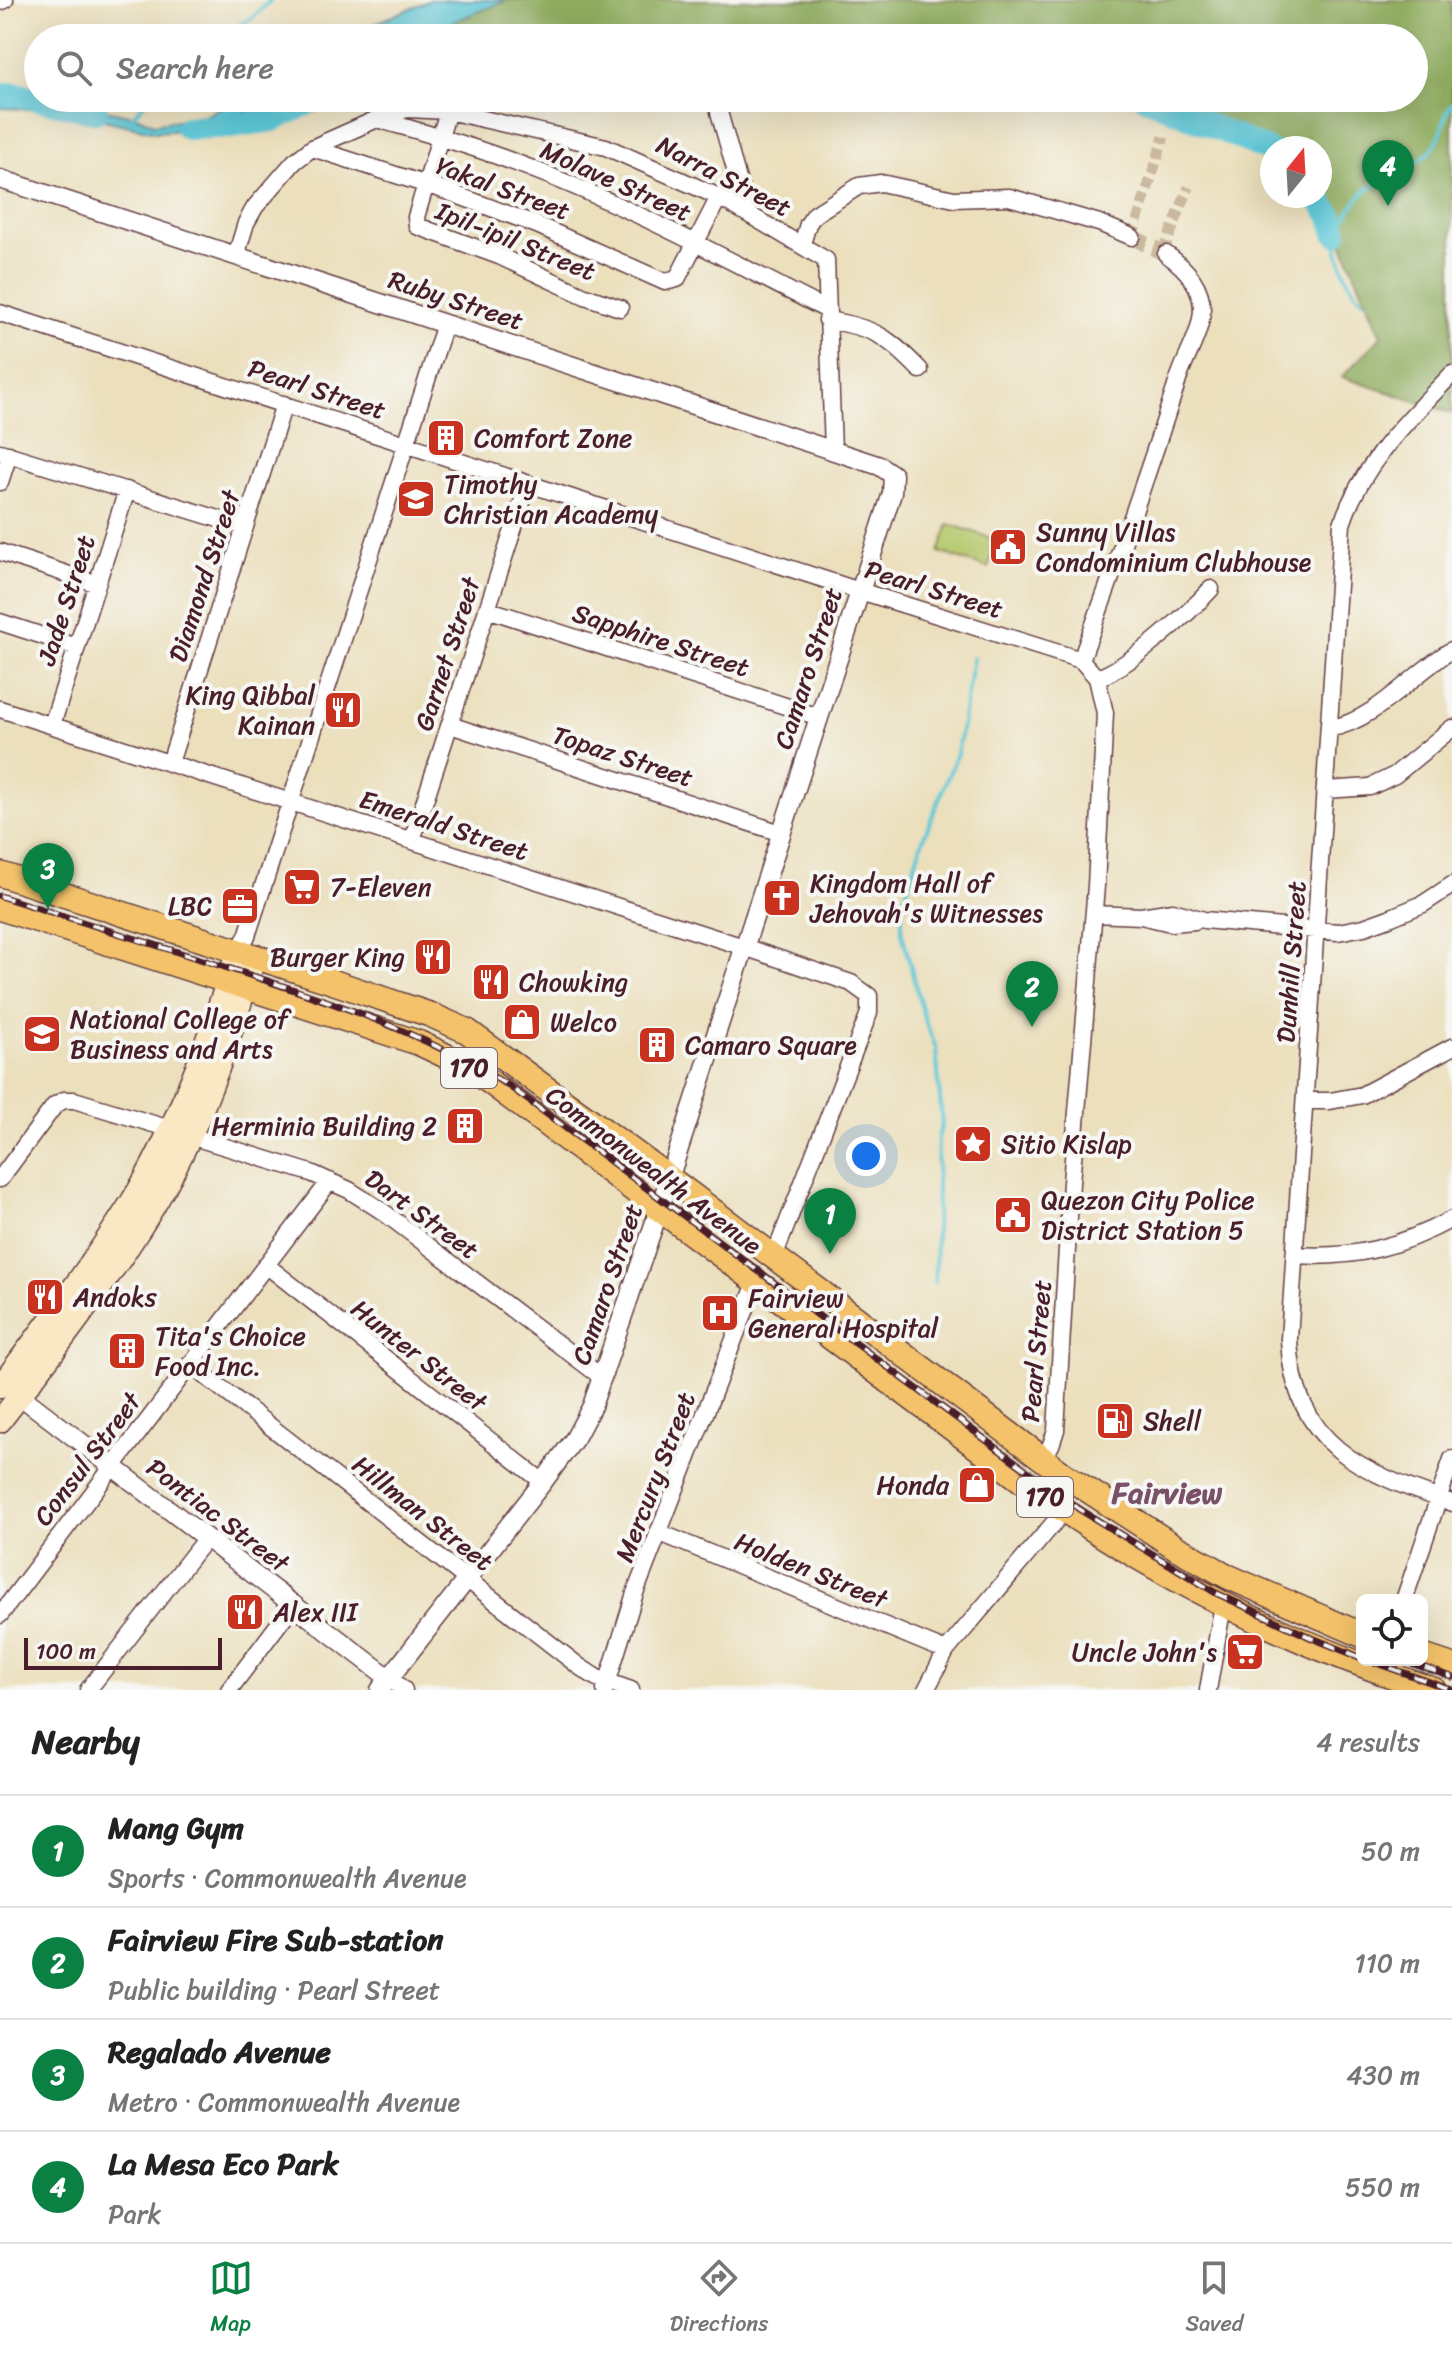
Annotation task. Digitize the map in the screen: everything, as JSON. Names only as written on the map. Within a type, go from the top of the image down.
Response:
[{"type":"main road","name":"Commonwealth Avenue","points":[[0,874],[247,948],[461,1028],[669,1178],[1042,1459],[1124,1514],[1229,1577],[1356,1632]]},
{"type":"main road","name":"Commonwealth Avenue","points":[[0,908],[237,983],[434,1050],[490,1082],[1064,1511],[1132,1555],[1223,1605],[1306,1644],[1356,1658]]},
{"type":"main road","points":[[0,1421],[6,1386],[104,1283],[151,1212],[180,1133],[211,1032],[237,983],[247,948]]},
{"type":"main road","points":[[434,1050],[434,1042],[441,1035],[442,1026],[438,1018]]},
{"type":"main road","points":[[434,1050],[444,1035],[461,1028]]},
{"type":"main road","points":[[1428,1658],[1452,1666]]},
{"type":"main road","name":"Commonwealth Avenue","points":[[1383,1666],[1434,1690]]},
{"type":"street","name":"Narra Street","points":[[236,256],[246,223],[281,174],[312,148],[398,112]]},
{"type":"street","name":"Ipil-ipil Street","points":[[448,112],[415,222],[417,226],[499,256],[585,296],[620,308]]},
{"type":"street","name":"Narra Street","points":[[452,112],[606,147],[719,197],[824,258],[828,264],[833,450]]},
{"type":"street","points":[[719,112],[747,212]]},
{"type":"street","name":"Molave Street","points":[[377,119],[515,162],[695,243],[827,315],[882,334],[920,370]]},
{"type":"street","name":"Yakal Street","points":[[312,148],[426,184],[537,225],[665,282],[677,279],[695,243]]},
{"type":"street","name":"Ruby Street","points":[[0,179],[833,450],[880,466],[893,475]]},
{"type":"street","points":[[802,244],[808,224],[815,214],[859,186],[881,183],[954,199],[1009,197],[1099,223],[1132,237]]},
{"type":"street","points":[[695,243],[719,197]]},
{"type":"street","points":[[1166,254],[1186,271],[1195,284],[1200,295],[1200,323],[1181,368],[1127,536],[1081,660],[1097,678],[1114,670],[1182,618],[1211,589]]},
{"type":"street","name":"Pearl Street","points":[[0,313],[1081,660]]},
{"type":"street","points":[[247,948],[290,802],[445,324]]},
{"type":"street","name":"Dunhill Street","points":[[1445,1500],[1364,1468],[1321,1436],[1298,1395],[1290,1367],[1289,1339],[1331,728],[1341,535],[1349,505],[1371,466],[1392,437],[1452,374]]},
{"type":"street","name":"Diamond Street","points":[[170,763],[284,404]]},
{"type":"street","points":[[0,482],[4,453],[245,527]]},
{"type":"street","name":"Camaro Street","points":[[384,1684],[575,1438],[603,1378],[892,493],[893,475]]},
{"type":"street","name":"Garnet Street","points":[[412,840],[528,484]]},
{"type":"street","name":"Jade Street","points":[[52,725],[127,490]]},
{"type":"street","points":[[0,552],[97,584]]},
{"type":"street","name":"Sapphire Street","points":[[487,609],[819,717]]},
{"type":"street","points":[[0,622],[77,647]]},
{"type":"street","points":[[1331,728],[1352,721],[1372,709],[1452,650]]},
{"type":"street","name":"Pearl Street","points":[[1042,1459],[1056,1430],[1071,1183],[1094,914],[1105,713],[1097,678]]},
{"type":"street","name":"Emerald Street","points":[[0,709],[851,983],[869,996],[869,1013],[774,1257]]},
{"type":"street","name":"Topaz Street","points":[[450,725],[781,833]]},
{"type":"street","points":[[1326,790],[1370,787],[1395,775],[1452,728]]},
{"type":"street","points":[[1094,914],[1141,916],[1171,923],[1204,920],[1338,932],[1377,923],[1423,904],[1452,885]]},
{"type":"street","points":[[1306,1101],[1330,1101],[1362,1095],[1452,1047]]},
{"type":"street","name":"Dart Street","points":[[0,1179],[55,1105],[64,1100],[74,1100],[330,1181],[382,1211],[603,1378]]},
{"type":"street","name":"Consul Street","points":[[0,1615],[330,1181]]},
{"type":"street","points":[[1295,1255],[1319,1257],[1390,1247],[1452,1219]]},
{"type":"street","name":"Hunter Street","points":[[266,1265],[543,1482]]},
{"type":"street","name":"Mercury Street","points":[[606,1686],[658,1532],[756,1283]]},
{"type":"street","name":"Hillman Street","points":[[190,1364],[580,1667],[606,1686],[631,1690]]},
{"type":"street","name":"Pontiac Street","points":[[6,1386],[293,1605],[384,1684],[404,1690]]},
{"type":"street","points":[[1406,1594],[1445,1500],[1452,1459]]},
{"type":"street","points":[[926,1690],[946,1651],[1064,1511]]},
{"type":"street","name":"Holden Street","points":[[658,1532],[946,1651]]},
{"type":"street","points":[[88,1690],[206,1538]]},
{"type":"street","points":[[229,1690],[293,1605]]},
{"type":"street","points":[[1208,1690],[1223,1605]]},
{"type":"green space","points":[[507,0],[1452,0],[1452,413],[1342,377],[1381,336],[1325,208],[1332,208],[1332,136],[1260,136],[1260,147],[1179,112],[1428,112],[1428,24],[448,24]]},
{"type":"green space","points":[[949,524],[997,540],[988,568],[939,552]]},
{"type":"water","points":[[430,0],[507,0],[448,24],[374,24]]},
{"type":"water","points":[[0,103],[24,104],[24,109],[0,108]]},
{"type":"water","points":[[82,112],[115,112],[154,124],[212,112],[245,112],[214,128],[156,132],[95,118]]},
{"type":"waterway","points":[[242,24],[271,0]]},
{"type":"waterway","points":[[0,95],[24,96]]},
{"type":"waterway","points":[[1363,300],[1351,286],[1344,270],[1336,233],[1364,192],[1427,155],[1439,136],[1452,104]]},
{"type":"waterway","points":[[132,117],[136,112]]},
{"type":"waterway","points":[[187,128],[273,120],[290,112]]},
{"type":"waterway","points":[[1179,112],[1260,147]]},
{"type":"waterway","points":[[1325,208],[1336,233]]},
{"type":"waterway","points":[[935,1282],[938,1137],[942,1125],[936,1048],[924,1018],[902,933],[902,906],[922,842],[957,754],[973,658]]},
{"type":"tunnel","points":[[1132,237],[1164,137]]},
{"type":"tunnel","points":[[1163,252],[1189,187]]},
{"type":"tunnel","points":[[1132,237],[1166,254]]},
{"type":"railway","points":[[0,896],[333,1003],[405,1032],[474,1066],[509,1086],[1079,1509],[1216,1593],[1356,1656]]},
{"type":"railway","points":[[1385,1666],[1452,1690]]},
{"type":"railway","points":[[1420,1666],[1452,1677]]},
{"type":"place","name":"La Mesa Eco Park","points":[[1388,206]]},
{"type":"place","name":"Comfort Zone","points":[[446,438]]},
{"type":"place","name":"Timothy Christian Academy","points":[[416,499]]},
{"type":"place","name":"Sunny Villas Condominium Clubhouse","points":[[1008,547]]},
{"type":"place","name":"King Qibbal Kainan","points":[[343,710]]},
{"type":"place","name":"7-Eleven","points":[[302,887]]},
{"type":"place","name":"Kingdom Hall of Jehovah's Witnesses","points":[[782,898]]},
{"type":"place","name":"LBC","points":[[240,906]]},
{"type":"place","name":"Regalado Avenue","points":[[48,909]]},
{"type":"place","name":"Burger King","points":[[433,957]]},
{"type":"place","name":"Chowking","points":[[491,982]]},
{"type":"place","name":"Welco","points":[[522,1022]]},
{"type":"place","name":"Fairview Fire Sub-station","points":[[1032,1027]]},
{"type":"place","name":"National College of Business and Arts","points":[[42,1034]]},
{"type":"place","name":"Camaro Square","points":[[657,1045]]},
{"type":"place","name":"Herminia Building 2","points":[[465,1126]]},
{"type":"place","name":"Sitio Kislap","points":[[973,1144]]},
{"type":"place","name":"Quezon City Police District Station 5","points":[[1013,1215]]},
{"type":"place","name":"Mang Gym","points":[[830,1254]]},
{"type":"place","name":"Andoks","points":[[45,1297]]},
{"type":"place","name":"Fairview General Hospital","points":[[720,1313]]},
{"type":"place","name":"Tita's Choice Food Inc.","points":[[127,1351]]},
{"type":"place","name":"Shell","points":[[1115,1421]]},
{"type":"place","name":"Honda","points":[[977,1485]]},
{"type":"place","name":"Alex III","points":[[245,1612]]},
{"type":"place","name":"Uncle John's","points":[[1245,1652]]},
{"type":"district","name":"Fairview","points":[[1167,1493]]}]
